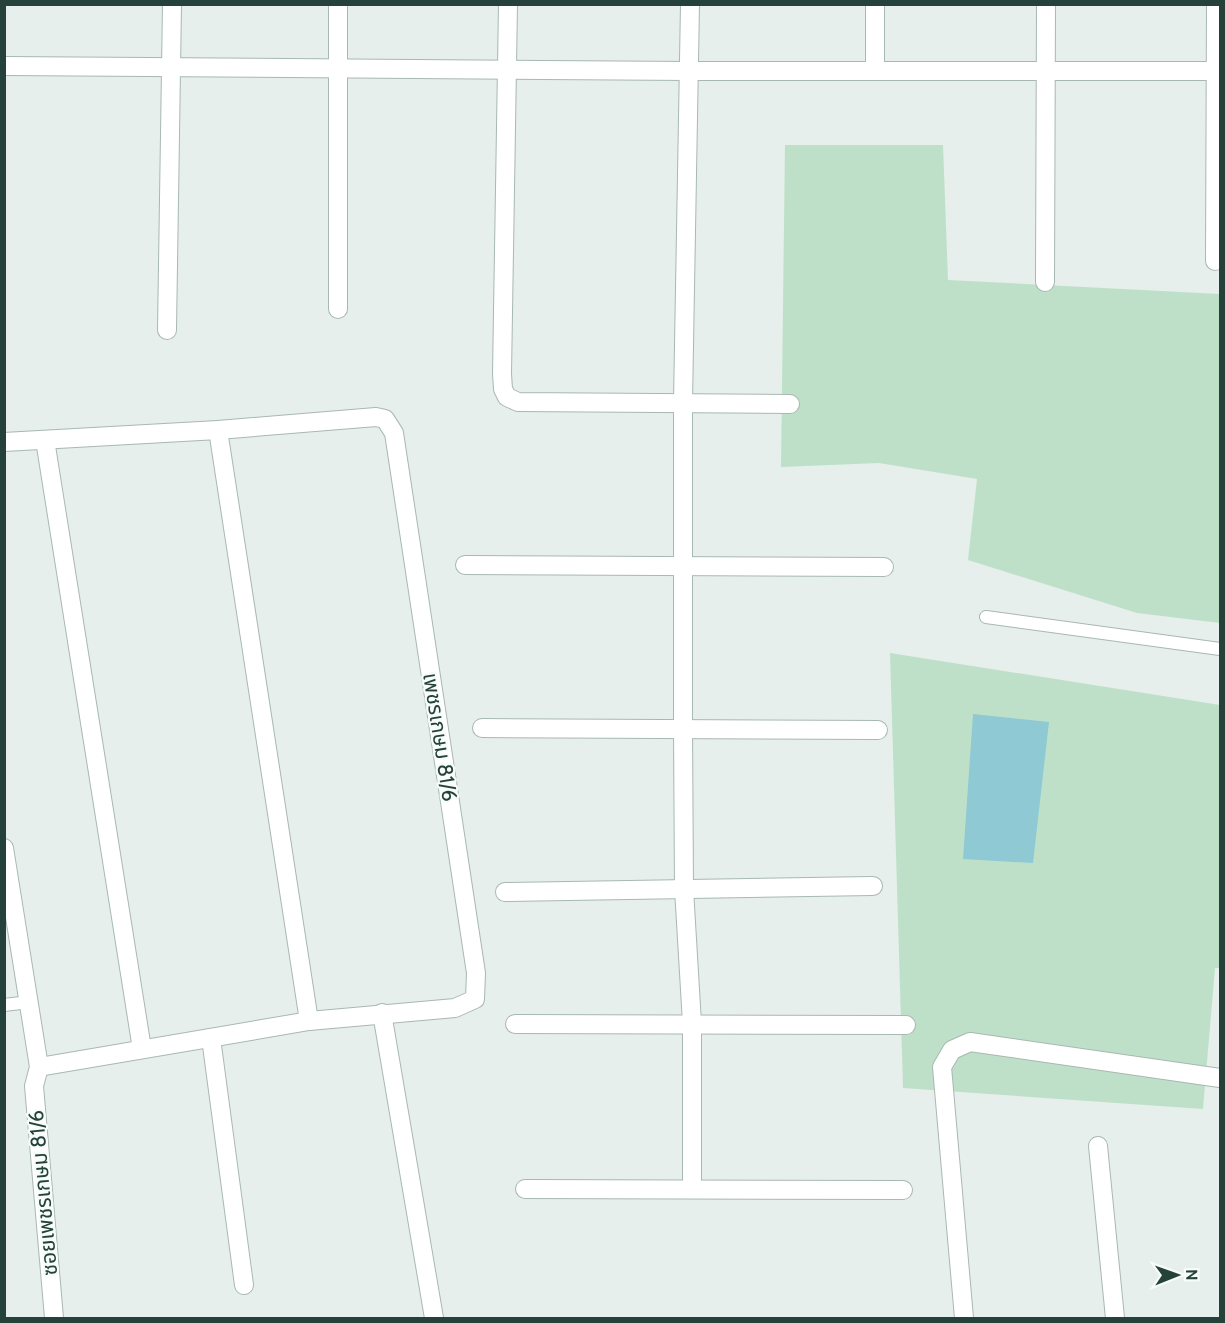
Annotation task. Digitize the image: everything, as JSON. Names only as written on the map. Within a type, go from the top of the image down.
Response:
[{"type":"street","points":[[167,330],[172,4]]},
{"type":"street","points":[[338,4],[338,309]]},
{"type":"street","points":[[508,4],[502,374],[503,389],[507,397],[518,402],[790,404]]},
{"type":"street","points":[[690,4],[683,402],[685,564],[683,728],[684,889],[692,1023],[692,1190]]},
{"type":"street","points":[[875,4],[875,70]]},
{"type":"street","points":[[1045,282],[1046,4]]},
{"type":"street","points":[[1215,261],[1219,71],[1216,4]]},
{"type":"street","points":[[4,66],[171,69],[1219,71]]},
{"type":"street","name":"เพชรเกษม 81/6","points":[[4,442],[218,430],[376,417],[385,419],[394,433],[476,973],[475,999],[455,1008],[309,1021],[39,1067]]},
{"type":"street","points":[[218,430],[309,1021]]},
{"type":"street","points":[[45,440],[142,1049]]},
{"type":"street","points":[[465,565],[685,564],[884,567]]},
{"type":"street","points":[[482,728],[878,730]]},
{"type":"street","name":"ซอยเพชรเกษม 81/6","points":[[4,848],[39,1067],[34,1086],[54,1318]]},
{"type":"street","points":[[506,892],[873,886]]},
{"type":"street","points":[[382,1013],[434,1318]]},
{"type":"street","points":[[514,1024],[906,1025]]},
{"type":"street","points":[[211,1038],[244,1285]]},
{"type":"street","points":[[964,1318],[942,1067],[952,1050],[970,1042],[1221,1078]]},
{"type":"street","points":[[1098,1146],[1115,1318]]},
{"type":"street","points":[[525,1189],[903,1190]]},
{"type":"lane","points":[[986,617],[1221,649]]},
{"type":"lane","points":[[4,1005],[29,1002]]},
{"type":"green space","points":[[785,145],[943,145],[948,280],[1220,294],[1220,623],[1137,613],[968,560],[977,479],[879,463],[781,467]]},
{"type":"green space","points":[[890,653],[1220,705],[1220,968],[1215,968],[1203,1109],[903,1088]]},
{"type":"water","points":[[973,714],[1049,722],[1033,863],[963,859]]}]
